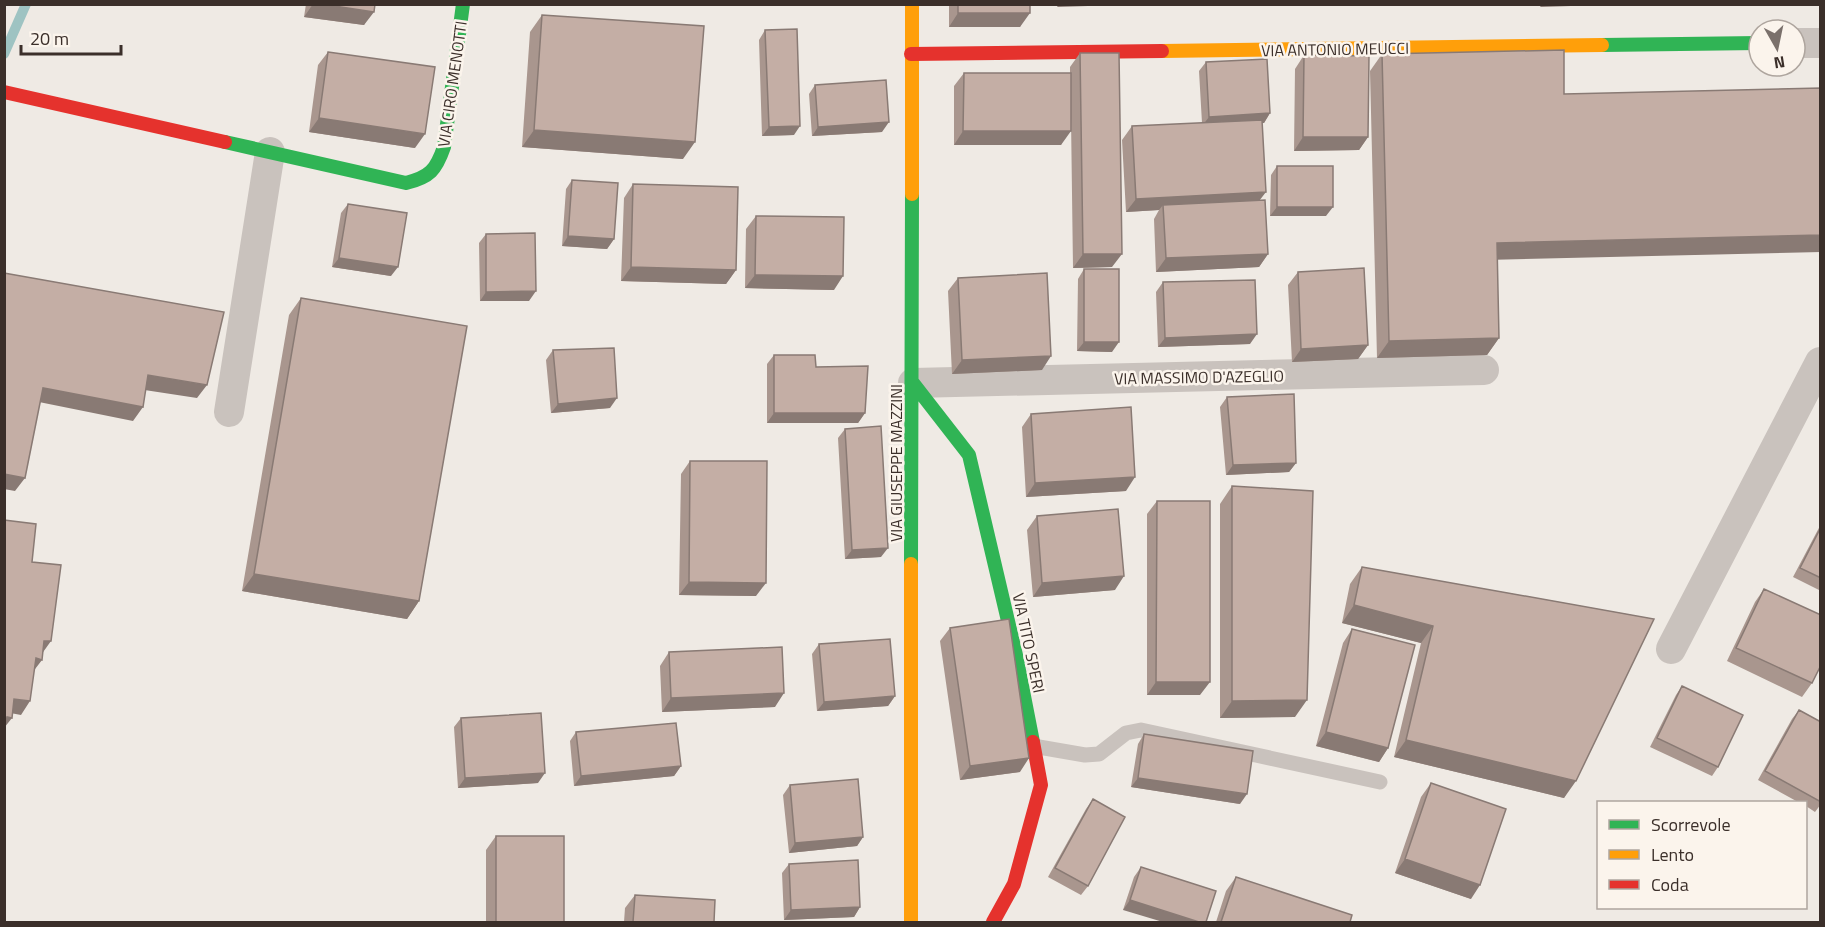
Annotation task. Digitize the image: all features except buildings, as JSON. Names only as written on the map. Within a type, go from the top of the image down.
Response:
[{"type":"street","name":"VIA CIRO MENOTTI","points":[[7,93],[406,183],[425,178],[439,165],[444,147],[463,4]]},
{"type":"street","name":"VIA GIUSEPPE MAZZINI","points":[[911,922],[912,4]]},
{"type":"street","name":"VIA ANTONIO MEUCCI","points":[[911,54],[1747,44]]},
{"type":"street","points":[[229,412],[270,152]]},
{"type":"street","points":[[1671,649],[1821,362]]},
{"type":"street","name":"VIA MASSIMO D'AZEGLIO","points":[[913,383],[1484,370]]},
{"type":"street","name":"VIA TITO SPERI","points":[[913,383],[969,455],[1016,655],[1041,785],[1014,884],[993,922]]},
{"type":"lane","points":[[1033,746],[1084,755],[1099,754],[1126,733],[1141,730],[1380,782]]},
{"type":"waterway","points":[[4,54],[26,4]]},
{"type":"traffic: fast","points":[[225,142],[406,183],[421,178],[435,167],[444,147],[463,4]]},
{"type":"traffic: fast","points":[[1602,45],[1747,43]]},
{"type":"traffic: fast","points":[[911,564],[912,194]]},
{"type":"traffic: fast","points":[[913,383],[969,455],[1016,655],[1033,742]]},
{"type":"traffic: slow","points":[[912,4],[912,194]]},
{"type":"traffic: slow","points":[[1162,51],[1602,45]]},
{"type":"traffic: slow","points":[[911,564],[911,922]]},
{"type":"traffic: jam","points":[[911,54],[1162,51]]},
{"type":"traffic: jam","points":[[4,92],[225,142]]},
{"type":"traffic: jam","points":[[993,922],[1014,884],[1041,785],[1033,742]]}]
